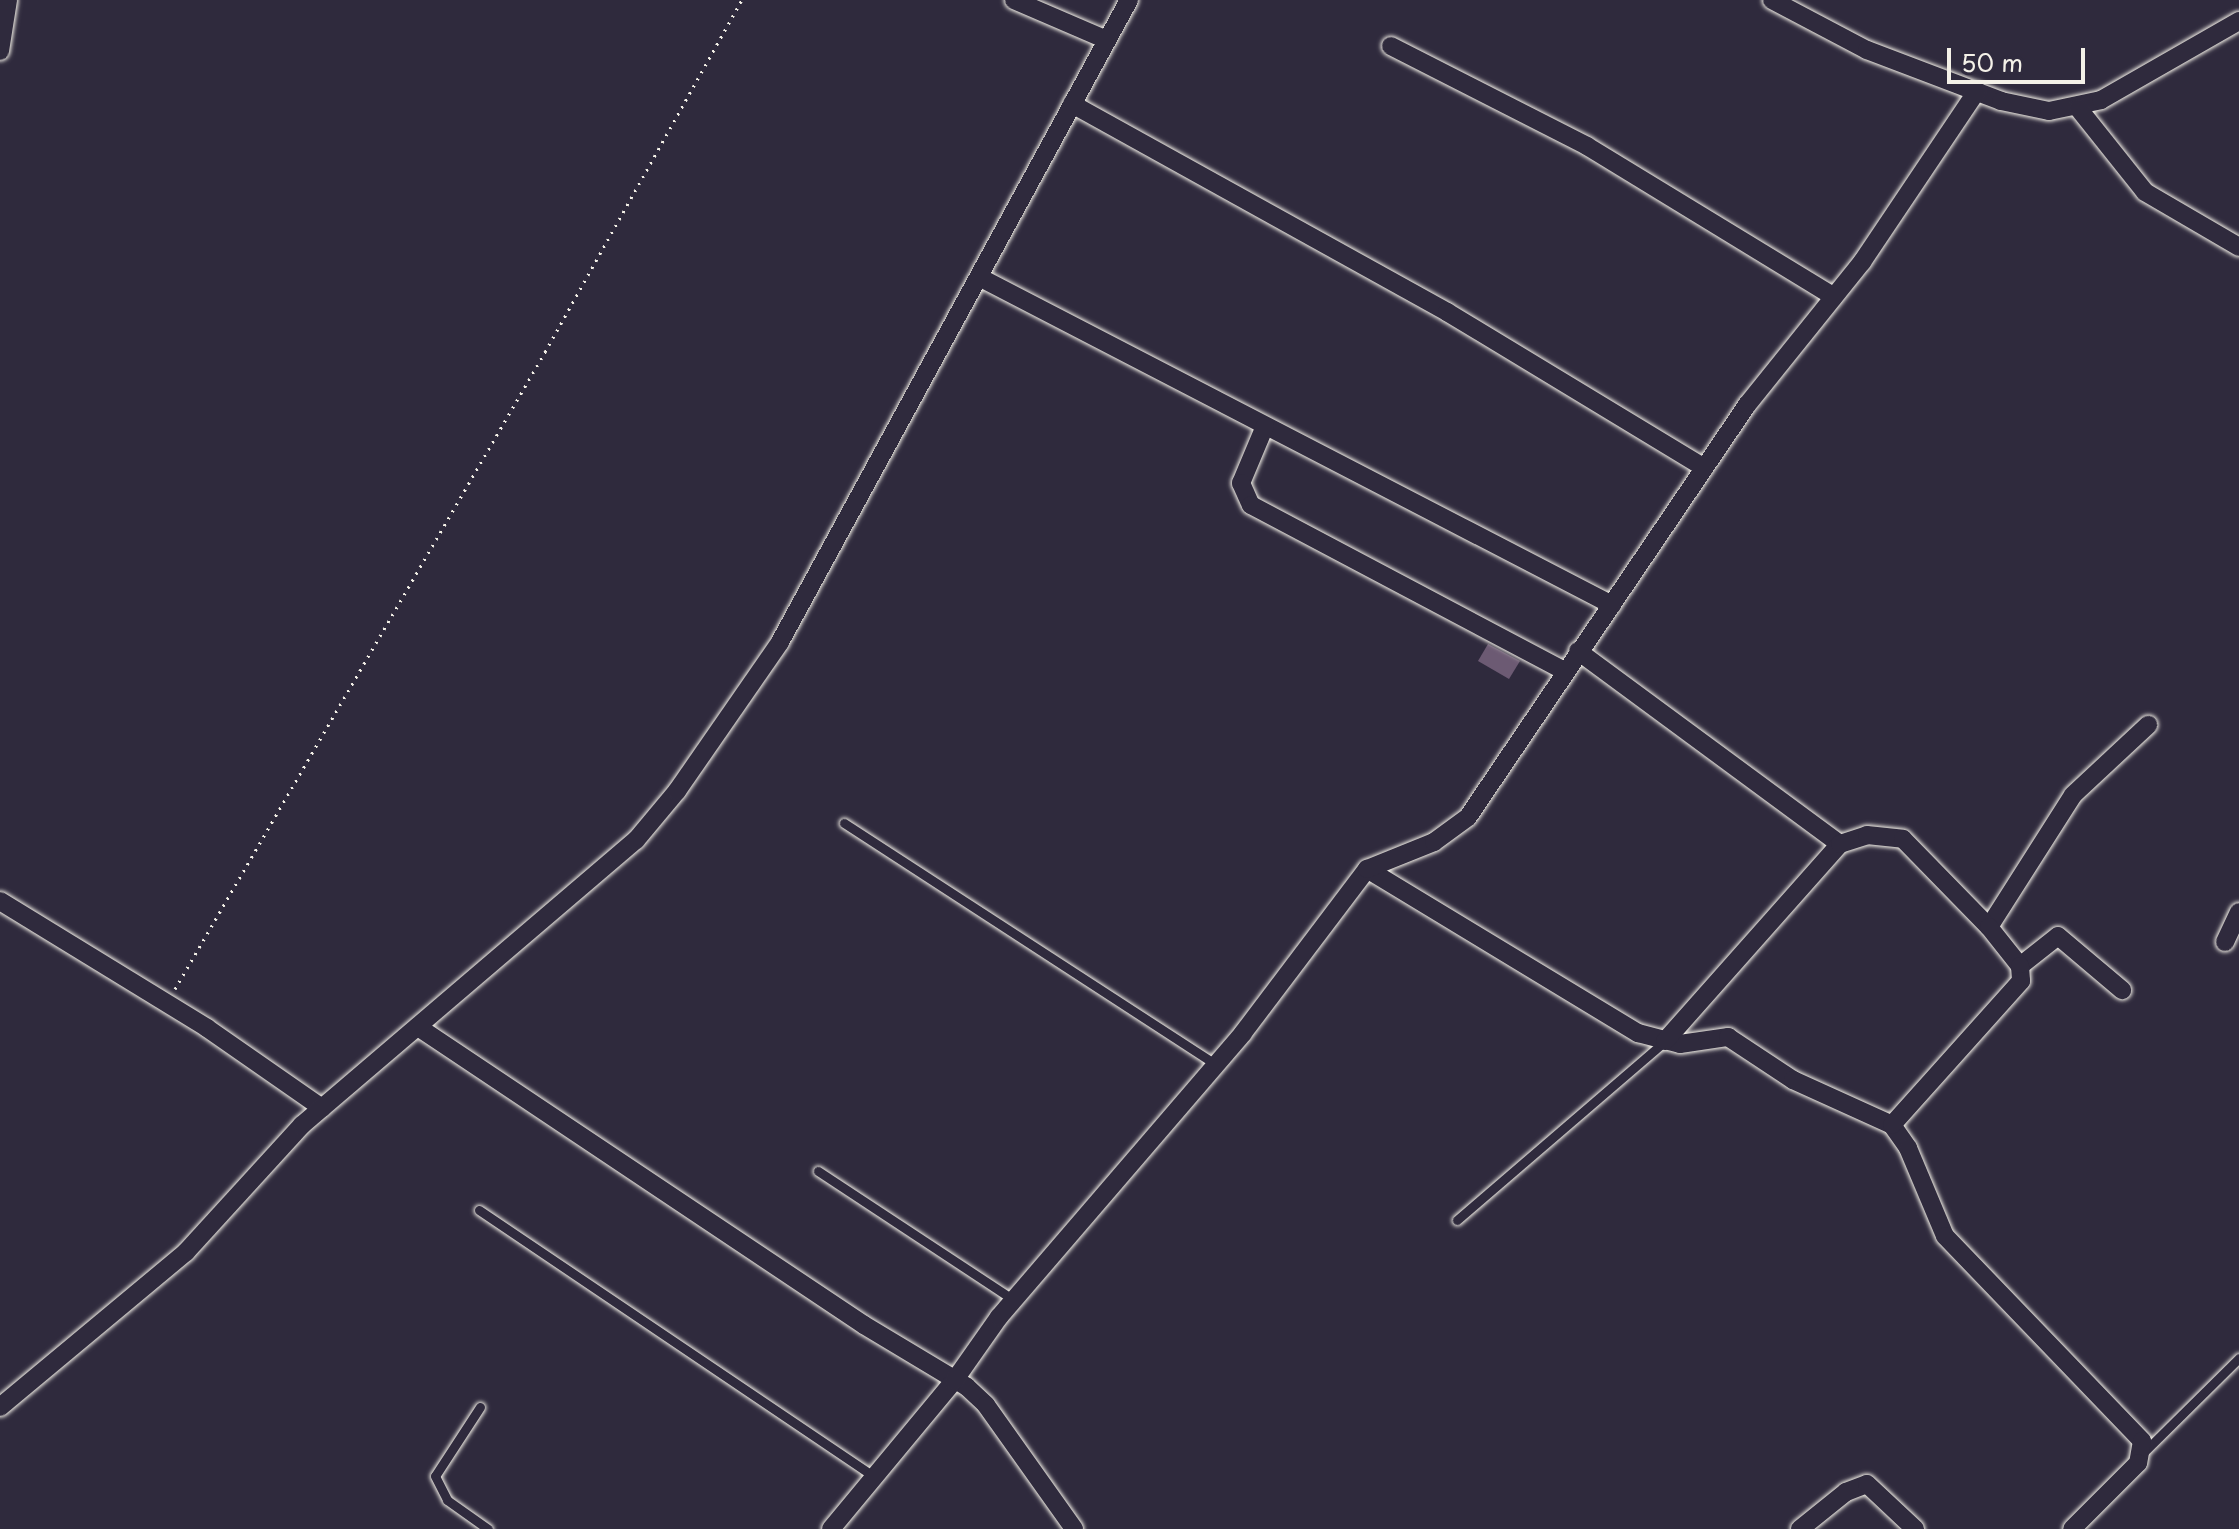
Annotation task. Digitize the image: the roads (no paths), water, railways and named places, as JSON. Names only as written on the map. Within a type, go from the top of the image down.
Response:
[{"type":"street","points":[[0,51],[8,0]]},
{"type":"street","points":[[1014,0],[1107,40]]},
{"type":"street","points":[[0,1407],[186,1252],[322,1108],[636,840],[677,791],[780,642],[1129,0]]},
{"type":"street","points":[[1772,0],[1867,50],[2029,109],[2078,108],[2239,21]]},
{"type":"street","points":[[1391,46],[1587,146],[1834,297]]},
{"type":"street","points":[[831,1529],[954,1381],[1014,1300],[1216,1065],[1367,869],[1434,842],[1468,817],[1747,405],[1834,297],[1977,91]]},
{"type":"street","points":[[1072,104],[1447,312],[1705,468]]},
{"type":"street","points":[[2078,108],[2145,192],[2239,247]]},
{"type":"street","points":[[979,277],[1612,605]]},
{"type":"street","points":[[1265,426],[1241,483],[1251,505],[1564,671]]},
{"type":"street","points":[[1578,651],[1840,844]]},
{"type":"street","points":[[1989,927],[2073,795],[2148,725]]},
{"type":"street","points":[[1665,1041],[1840,844],[1867,835],[1903,839],[1989,927],[2020,966]]},
{"type":"street","points":[[1367,869],[1638,1033],[1680,1044],[1728,1037],[1793,1080],[1892,1125],[1908,1148],[1945,1236],[2142,1441],[2143,1453],[2072,1529]]},
{"type":"street","points":[[0,901],[167,1003],[322,1108]]},
{"type":"street","points":[[2225,942],[2239,912]]},
{"type":"street","points":[[1892,1125],[2017,989],[2020,966],[2058,936],[2122,990]]},
{"type":"street","points":[[418,1027],[986,1405],[1074,1529]]},
{"type":"street","points":[[1800,1529],[1846,1492],[1867,1484],[1915,1529]]},
{"type":"lane","points":[[844,823],[1216,1065]]},
{"type":"lane","points":[[1457,1220],[1665,1041]]},
{"type":"lane","points":[[818,1171],[1014,1300]]},
{"type":"lane","points":[[479,1210],[874,1476]]},
{"type":"lane","points":[[2143,1453],[2239,1358]]},
{"type":"lane","points":[[480,1407],[435,1476],[447,1500],[488,1529]]}]
